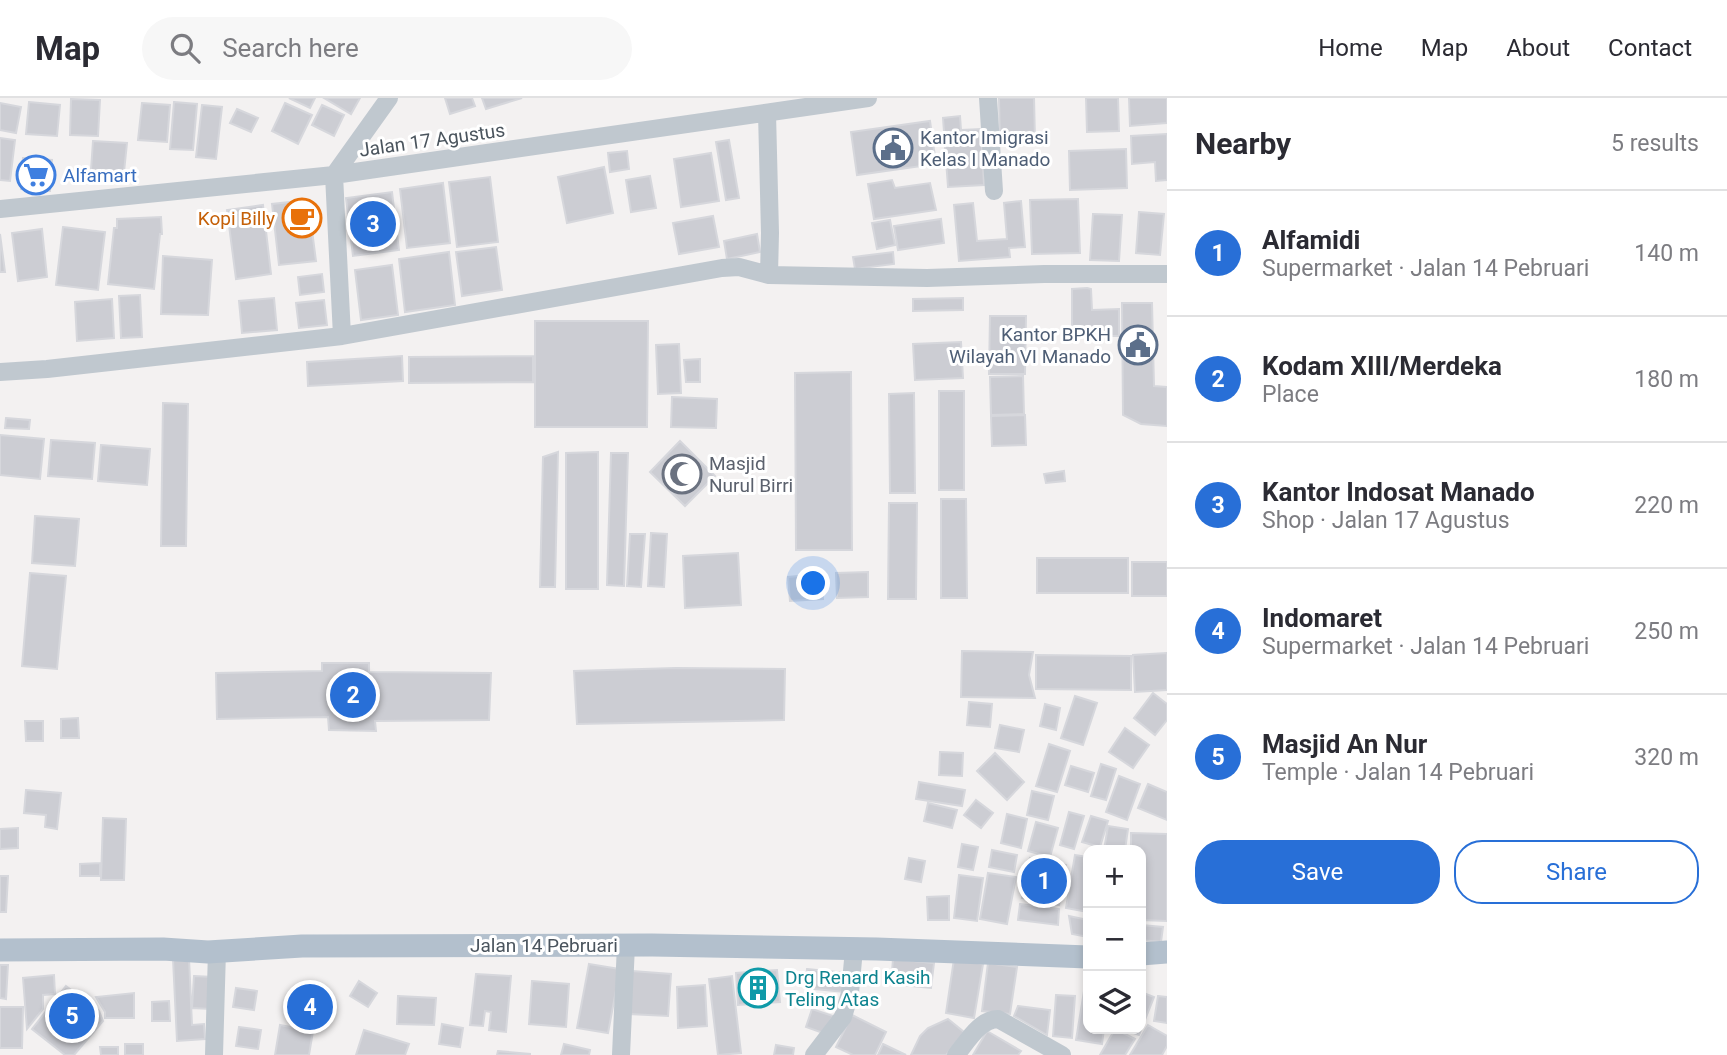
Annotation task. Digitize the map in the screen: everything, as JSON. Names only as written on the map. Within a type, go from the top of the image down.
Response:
[{"type":"main road","name":"Jalan 14 Pebruari","points":[[0,950],[217,951],[302,946],[626,945],[1083,957]]},
{"type":"main road","points":[[1146,954],[1167,952]]},
{"type":"street","points":[[342,336],[334,175],[389,98]]},
{"type":"street","name":"Jalan 17 Agustus","points":[[0,209],[334,175],[868,98]]},
{"type":"street","points":[[988,98],[994,191]]},
{"type":"street","points":[[767,113],[770,233],[768,275]]},
{"type":"street","points":[[0,372],[342,336],[722,268],[739,267],[768,275],[927,278],[1167,274]]},
{"type":"street","points":[[621,1055],[626,945]]},
{"type":"street","points":[[814,1055],[843,1017],[850,993],[854,949]]},
{"type":"street","points":[[214,1055],[217,951]]},
{"type":"street","points":[[956,1055],[984,1023],[991,1019],[998,1019],[1062,1055]]},
{"type":"building","points":[[289,98],[315,98],[310,108]]},
{"type":"building","points":[[324,98],[360,98],[351,114]]},
{"type":"building","points":[[445,98],[472,98],[475,106],[450,114]]},
{"type":"building","points":[[482,98],[522,98],[486,109]]},
{"type":"building","points":[[999,98],[1034,98],[1035,140],[1000,141]]},
{"type":"building","points":[[1086,98],[1118,98],[1119,131],[1087,132]]},
{"type":"building","points":[[1129,98],[1167,98],[1167,123],[1130,126]]},
{"type":"building","points":[[71,99],[100,100],[98,136],[70,135]]},
{"type":"building","points":[[29,102],[60,105],[57,136],[26,134]]},
{"type":"building","points":[[174,102],[197,104],[193,150],[170,149]]},
{"type":"building","points":[[0,103],[21,107],[16,133],[0,130]]},
{"type":"building","points":[[142,103],[170,105],[167,142],[138,140]]},
{"type":"building","points":[[285,103],[312,115],[298,144],[272,131]]},
{"type":"building","points":[[202,105],[222,107],[216,159],[196,157]]},
{"type":"building","points":[[322,105],[344,115],[334,136],[312,125]]},
{"type":"building","points":[[237,109],[258,118],[251,132],[230,123]]},
{"type":"building","points":[[960,116],[961,130],[981,129],[984,185],[948,187],[943,118]]},
{"type":"building","name":"Kantor Imigrasi Kelas I Manado","points":[[930,121],[936,164],[857,175],[851,132]]},
{"type":"building","points":[[1167,134],[1167,180],[1156,181],[1155,162],[1132,164],[1131,136]]},
{"type":"building","points":[[0,138],[15,140],[10,181],[0,180]]},
{"type":"building","points":[[729,140],[739,198],[726,200],[716,142]]},
{"type":"building","points":[[93,141],[127,143],[124,172],[91,170]]},
{"type":"building","points":[[1126,149],[1127,188],[1070,190],[1069,151]]},
{"type":"building","points":[[627,151],[629,169],[610,172],[608,153]]},
{"type":"building","points":[[711,153],[719,201],[681,207],[674,159]]},
{"type":"building","name":"Alfamart","points":[[23,158],[52,160],[50,191],[21,189]]},
{"type":"building","points":[[604,167],[613,213],[567,223],[558,177]]},
{"type":"building","points":[[650,176],[656,208],[631,212],[626,180]]},
{"type":"building","points":[[490,177],[498,242],[457,247],[449,182]]},
{"type":"building","points":[[892,180],[895,188],[930,183],[936,210],[874,219],[868,184]]},
{"type":"building","points":[[443,183],[450,243],[407,248],[400,189]]},
{"type":"building","points":[[392,192],[399,250],[353,256],[346,198]]},
{"type":"building","points":[[1078,199],[1080,253],[1032,254],[1030,200]]},
{"type":"building","points":[[308,200],[316,261],[279,265],[272,204]]},
{"type":"building","points":[[1021,201],[1025,247],[1009,248],[1010,257],[959,261],[954,205],[973,203],[977,241],[1007,239],[1004,203]]},
{"type":"building","points":[[263,205],[271,274],[236,279],[227,210]]},
{"type":"building","points":[[1139,212],[1164,214],[1160,255],[1136,253]]},
{"type":"building","points":[[1093,214],[1122,215],[1119,261],[1090,260]]},
{"type":"building","points":[[713,216],[719,247],[679,254],[673,223]]},
{"type":"building","points":[[161,217],[162,234],[154,289],[108,284],[117,219]]},
{"type":"building","points":[[941,219],[944,243],[898,250],[894,226]]},
{"type":"building","points":[[890,220],[895,245],[877,249],[872,223]]},
{"type":"building","points":[[63,227],[105,232],[98,290],[56,285]]},
{"type":"building","points":[[42,229],[47,277],[18,281],[12,233]]},
{"type":"building","points":[[0,234],[5,272],[0,272]]},
{"type":"building","points":[[757,234],[760,252],[727,259],[724,241]]},
{"type":"building","points":[[496,247],[502,290],[462,296],[456,252]]},
{"type":"building","points":[[449,252],[455,305],[405,312],[399,259]]},
{"type":"building","points":[[893,252],[894,264],[855,269],[853,257]]},
{"type":"building","points":[[163,256],[212,260],[208,315],[161,314]]},
{"type":"building","points":[[392,265],[398,315],[361,320],[355,270]]},
{"type":"building","points":[[322,274],[324,292],[300,295],[298,277]]},
{"type":"building","points":[[1072,289],[1091,289],[1092,310],[1119,309],[1119,336],[1072,336]]},
{"type":"building","points":[[140,295],[142,337],[121,338],[119,296]]},
{"type":"building","points":[[274,298],[277,330],[242,333],[239,301]]},
{"type":"building","points":[[963,298],[963,310],[913,311],[913,299]]},
{"type":"building","points":[[112,299],[114,338],[77,341],[75,302]]},
{"type":"building","points":[[324,300],[327,325],[299,328],[296,303]]},
{"type":"building","name":"Kantor BPKH Wilayah VI Manado","points":[[1122,303],[1152,303],[1154,386],[1167,387],[1167,426],[1141,424],[1123,415]]},
{"type":"building","points":[[990,316],[1026,316],[1025,374],[989,374]]},
{"type":"building","points":[[535,321],[648,321],[647,427],[535,427]]},
{"type":"building","points":[[961,342],[963,378],[915,380],[913,344]]},
{"type":"building","points":[[679,344],[681,393],[658,394],[656,345]]},
{"type":"building","points":[[402,356],[403,381],[308,386],[307,362]]},
{"type":"building","points":[[533,356],[533,382],[409,383],[409,357]]},
{"type":"building","points":[[700,359],[700,382],[686,382],[684,360]]},
{"type":"building","points":[[851,372],[852,550],[796,550],[795,373]]},
{"type":"building","points":[[1023,376],[1024,414],[991,415],[990,377]]},
{"type":"building","points":[[939,391],[964,391],[964,490],[939,490]]},
{"type":"building","points":[[914,393],[915,493],[890,493],[889,394]]},
{"type":"building","points":[[672,397],[717,399],[716,428],[671,427]]},
{"type":"building","points":[[163,403],[188,404],[186,546],[161,546]]},
{"type":"building","points":[[1025,415],[1026,445],[992,446],[991,416]]},
{"type":"building","points":[[6,418],[30,420],[29,429],[5,428]]},
{"type":"building","points":[[0,435],[44,439],[40,479],[0,475]]},
{"type":"building","points":[[51,440],[95,443],[92,479],[48,476]]},
{"type":"building","name":"Masjid Nurul Birri","points":[[680,441],[715,476],[685,506],[650,472]]},
{"type":"building","points":[[101,445],[150,449],[147,485],[98,481]]},
{"type":"building","points":[[558,452],[555,587],[540,587],[543,457]]},
{"type":"building","points":[[598,452],[598,589],[566,589],[566,453]]},
{"type":"building","points":[[611,453],[628,453],[624,586],[607,585]]},
{"type":"building","points":[[1064,471],[1065,481],[1046,483],[1044,474]]},
{"type":"building","points":[[941,499],[966,499],[967,598],[941,598]]},
{"type":"building","points":[[889,503],[917,503],[916,599],[888,599]]},
{"type":"building","points":[[35,516],[79,519],[75,566],[32,563]]},
{"type":"building","points":[[651,533],[667,534],[664,587],[648,586]]},
{"type":"building","points":[[630,534],[645,534],[641,587],[627,586]]},
{"type":"building","points":[[738,553],[741,605],[685,608],[683,556]]},
{"type":"building","points":[[1037,558],[1128,558],[1128,593],[1037,593]]},
{"type":"building","points":[[1132,562],[1167,562],[1167,596],[1132,596]]},
{"type":"building","points":[[868,572],[868,597],[837,598],[836,573]]},
{"type":"building","points":[[30,573],[66,576],[57,669],[22,666]]},
{"type":"building","points":[[821,574],[823,599],[790,601],[788,577]]},
{"type":"building","points":[[962,651],[1033,652],[1029,675],[1035,698],[961,697]]},
{"type":"building","points":[[1167,653],[1167,690],[1135,692],[1133,655]]},
{"type":"building","points":[[1036,655],[1131,656],[1131,690],[1036,689]]},
{"type":"building","points":[[322,663],[369,663],[369,672],[491,673],[489,720],[375,721],[376,731],[329,730],[328,717],[217,719],[216,673],[322,671]]},
{"type":"building","points":[[785,669],[784,720],[577,724],[574,671]]},
{"type":"building","points":[[1153,693],[1167,704],[1167,720],[1155,735],[1134,718]]},
{"type":"building","points":[[1075,696],[1097,703],[1083,745],[1061,738]]},
{"type":"building","points":[[969,702],[992,704],[990,727],[967,725]]},
{"type":"building","points":[[1045,704],[1060,708],[1056,730],[1040,726]]},
{"type":"building","points":[[78,718],[79,738],[61,738],[61,719]]},
{"type":"building","points":[[25,721],[43,721],[43,741],[26,741]]},
{"type":"building","points":[[1000,725],[1024,730],[1019,752],[995,748]]},
{"type":"building","points":[[1125,728],[1149,745],[1133,768],[1109,752]]},
{"type":"building","points":[[1049,744],[1070,751],[1057,792],[1036,786]]},
{"type":"building","points":[[940,752],[963,753],[962,776],[939,775]]},
{"type":"building","points":[[995,753],[1024,782],[1007,800],[977,771]]},
{"type":"building","points":[[1101,764],[1116,769],[1106,800],[1091,796]]},
{"type":"building","points":[[1071,766],[1094,773],[1088,792],[1065,785]]},
{"type":"building","points":[[1119,776],[1140,784],[1127,820],[1106,812]]},
{"type":"building","points":[[919,782],[965,790],[962,806],[916,799]]},
{"type":"building","points":[[1148,784],[1167,792],[1167,820],[1138,808]]},
{"type":"building","points":[[26,790],[61,793],[57,829],[45,827],[46,815],[24,813]]},
{"type":"building","points":[[1032,791],[1054,796],[1048,820],[1027,815]]},
{"type":"building","points":[[976,800],[993,813],[981,828],[964,815]]},
{"type":"building","points":[[928,803],[957,810],[952,828],[924,821]]},
{"type":"building","points":[[1069,812],[1084,816],[1074,849],[1060,845]]},
{"type":"building","points":[[1007,814],[1027,819],[1021,848],[1001,843]]},
{"type":"building","points":[[1091,816],[1108,821],[1101,845],[1082,842]]},
{"type":"building","points":[[103,818],[126,819],[124,880],[101,880]]},
{"type":"building","points":[[1036,822],[1058,828],[1050,857],[1028,851]]},
{"type":"building","points":[[1108,826],[1128,829],[1126,845],[1105,845]]},
{"type":"building","points":[[18,828],[18,848],[0,849],[0,829]]},
{"type":"building","points":[[1131,833],[1167,834],[1167,921],[1146,920],[1146,845],[1131,845]]},
{"type":"building","points":[[962,844],[978,847],[973,870],[958,867]]},
{"type":"building","points":[[992,850],[1017,855],[1014,872],[989,867]]},
{"type":"building","points":[[1075,855],[1083,856],[1083,911],[1066,908]]},
{"type":"building","points":[[909,858],[925,861],[921,882],[905,879]]},
{"type":"building","points":[[1030,858],[1066,865],[1059,905],[1022,898]]},
{"type":"building","points":[[100,863],[100,876],[80,876],[80,864]]},
{"type":"building","points":[[988,873],[1016,877],[1007,924],[980,919]]},
{"type":"building","points":[[959,875],[983,878],[977,921],[954,918]]},
{"type":"building","points":[[0,876],[8,876],[6,912],[0,912]]},
{"type":"building","points":[[949,896],[949,920],[928,920],[927,897]]},
{"type":"building","points":[[1020,904],[1059,909],[1058,925],[1018,920]]},
{"type":"building","points":[[1069,916],[1083,919],[1083,936],[1072,934]]},
{"type":"building","points":[[1146,925],[1163,927],[1161,942],[1146,940]]},
{"type":"building","points":[[189,958],[192,1025],[204,1024],[205,1039],[177,1041],[173,959]]},
{"type":"building","points":[[893,959],[934,963],[931,988],[891,984]]},
{"type":"building","points":[[954,959],[983,964],[974,1018],[946,1013]]},
{"type":"building","points":[[988,963],[1017,967],[1010,1014],[982,1011]]},
{"type":"building","points":[[589,964],[620,969],[608,1033],[577,1028]]},
{"type":"building","points":[[0,965],[8,965],[6,999],[0,998]]},
{"type":"building","points":[[807,969],[846,973],[844,992],[805,988]]},
{"type":"building","name":"Drg Renard Kasih Teling Atas","points":[[777,970],[780,1002],[738,1005],[736,973]]},
{"type":"building","points":[[632,971],[671,974],[668,1016],[629,1014]]},
{"type":"building","points":[[476,974],[511,976],[506,1032],[489,1030],[491,1012],[485,1011],[483,1026],[470,1025]]},
{"type":"building","points":[[54,975],[55,994],[43,995],[43,1009],[27,1029],[23,978]]},
{"type":"building","points":[[194,976],[213,977],[211,1009],[192,1008]]},
{"type":"building","points":[[732,976],[741,1053],[718,1055],[709,979]]},
{"type":"building","points":[[359,981],[377,993],[368,1007],[350,996]]},
{"type":"building","points":[[532,981],[569,984],[566,1027],[529,1024]]},
{"type":"building","points":[[705,985],[707,1026],[678,1028],[677,987]]},
{"type":"building","points":[[66,986],[99,1011],[103,1021],[74,1055],[65,1055],[32,1029]]},
{"type":"building","points":[[236,988],[257,991],[254,1010],[233,1007]]},
{"type":"building","points":[[293,992],[331,998],[326,1023],[288,1016]]},
{"type":"building","points":[[134,993],[134,1018],[105,1018],[105,1012],[96,997]]},
{"type":"building","points":[[1146,994],[1154,997],[1146,1017]]},
{"type":"building","points":[[1056,995],[1075,996],[1072,1038],[1053,1036]]},
{"type":"building","points":[[398,996],[436,998],[434,1025],[397,1024]]},
{"type":"building","points":[[1158,996],[1167,997],[1167,1023],[1154,1021]]},
{"type":"building","points":[[1083,997],[1083,1034],[1103,1034],[1102,1044],[1076,1040]]},
{"type":"building","points":[[169,1001],[170,1021],[152,1021],[152,1002]]},
{"type":"building","points":[[1018,1006],[1050,1010],[1047,1035],[1014,1016]]},
{"type":"building","points":[[0,1007],[23,1007],[22,1048],[0,1048]]},
{"type":"building","points":[[812,1009],[833,1016],[823,1033],[806,1027]]},
{"type":"building","points":[[852,1015],[886,1032],[875,1055],[853,1055],[836,1047]]},
{"type":"building","points":[[948,1019],[964,1032],[946,1055],[911,1055],[920,1036],[928,1028]]},
{"type":"building","points":[[442,1024],[463,1028],[460,1047],[439,1044]]},
{"type":"building","points":[[280,1025],[313,1031],[309,1055],[275,1055]]},
{"type":"building","points":[[1148,1025],[1167,1036],[1167,1046],[1162,1055],[1130,1055],[1143,1034],[1146,1034]]},
{"type":"building","points":[[239,1027],[261,1030],[258,1049],[236,1046]]},
{"type":"building","points":[[364,1030],[409,1044],[405,1055],[356,1055]]},
{"type":"building","points":[[987,1031],[1021,1051],[1018,1055],[973,1055]]},
{"type":"building","points":[[1112,1034],[1125,1034],[1135,1039],[1125,1055],[1100,1055]]},
{"type":"building","points":[[125,1044],[143,1044],[143,1055],[125,1055]]},
{"type":"building","points":[[564,1044],[590,1050],[589,1055],[561,1055]]},
{"type":"building","points":[[883,1044],[906,1055],[878,1055]]},
{"type":"building","points":[[776,1045],[794,1048],[793,1055],[774,1055]]},
{"type":"building","points":[[100,1047],[118,1047],[118,1055],[101,1055]]},
{"type":"building","points":[[498,1051],[530,1054],[530,1055],[497,1055]]},
{"type":"place","name":"Kantor Imigrasi Kelas I Manado","points":[[893,148]]},
{"type":"place","name":"Alfamart","points":[[36,175]]},
{"type":"place","name":"Kopi Billy","points":[[302,218]]},
{"type":"place","name":"Kantor Indosat Manado","points":[[373,224]]},
{"type":"place","name":"Kantor BPKH Wilayah VI Manado","points":[[1138,345]]},
{"type":"place","name":"Masjid Nurul Birri","points":[[682,474]]},
{"type":"place","name":"Kodam XIII/Merdeka","points":[[353,695]]},
{"type":"place","name":"Alfamidi","points":[[1044,881]]},
{"type":"place","name":"Drg Renard Kasih Teling Atas","points":[[758,988]]},
{"type":"place","name":"Indomaret","points":[[310,1007]]},
{"type":"place","name":"Masjid An Nur","points":[[72,1016]]}]
